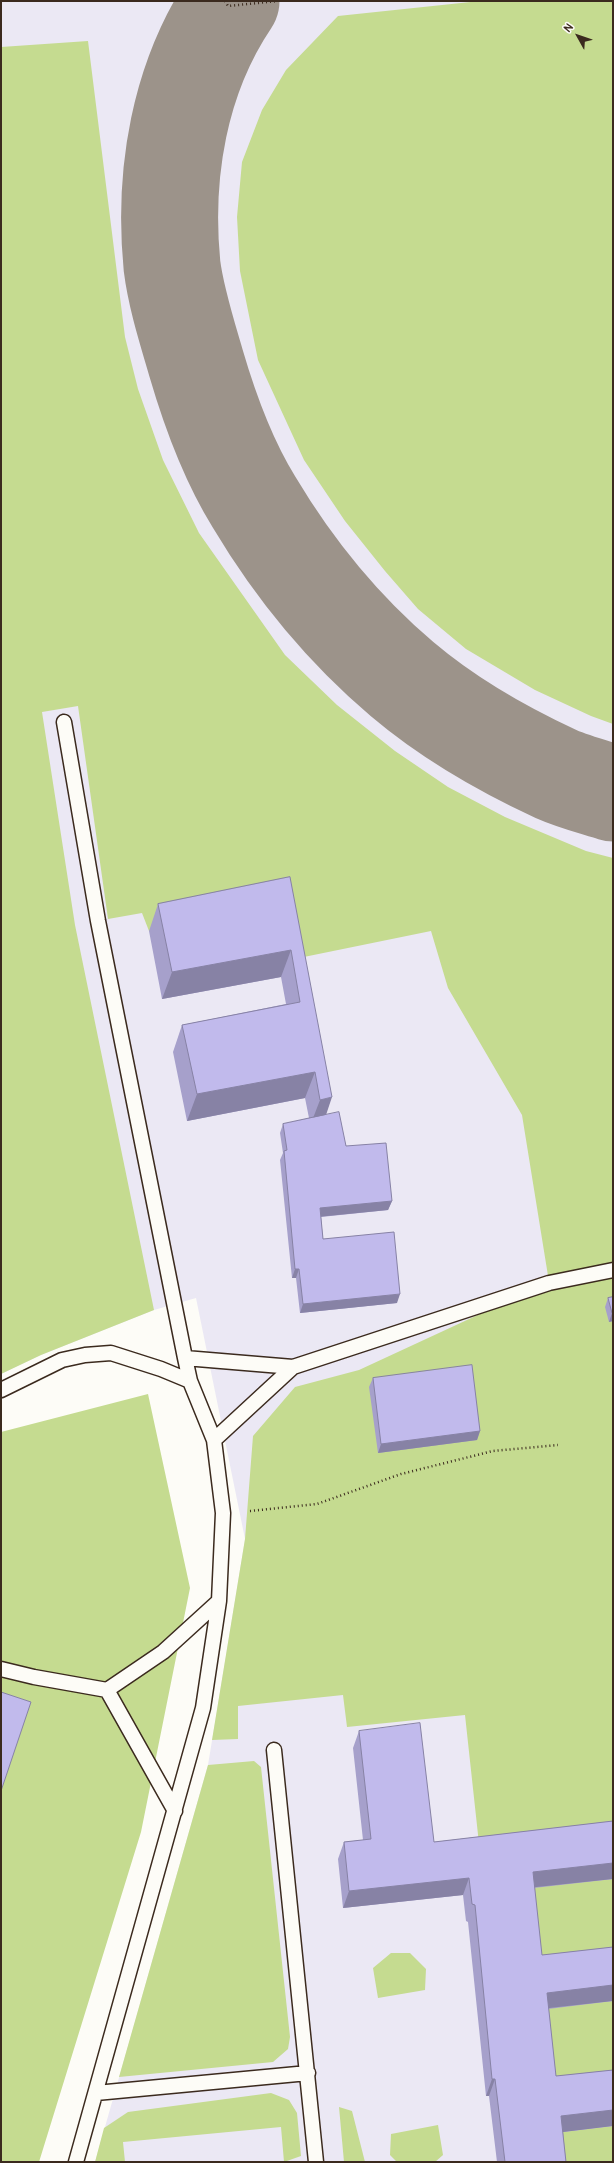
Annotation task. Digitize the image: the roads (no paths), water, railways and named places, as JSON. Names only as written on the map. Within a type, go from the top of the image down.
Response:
[{"type":"lane","points":[[64,722],[98,920],[185,1358],[190,1381],[214,1440],[223,1514],[219,1602],[203,1708],[76,2162]]},
{"type":"lane","points":[[185,1358],[293,1367],[549,1282],[613,1270]]},
{"type":"lane","points":[[1,1390],[62,1360],[85,1355],[111,1353],[161,1369],[190,1381]]},
{"type":"lane","points":[[214,1440],[293,1367]]},
{"type":"lane","points":[[1,1669],[34,1678],[107,1690],[162,1652],[219,1602]]},
{"type":"lane","points":[[107,1690],[175,1811]]},
{"type":"lane","points":[[274,1750],[316,2162]]},
{"type":"lane","points":[[96,2093],[308,2073]]}]
